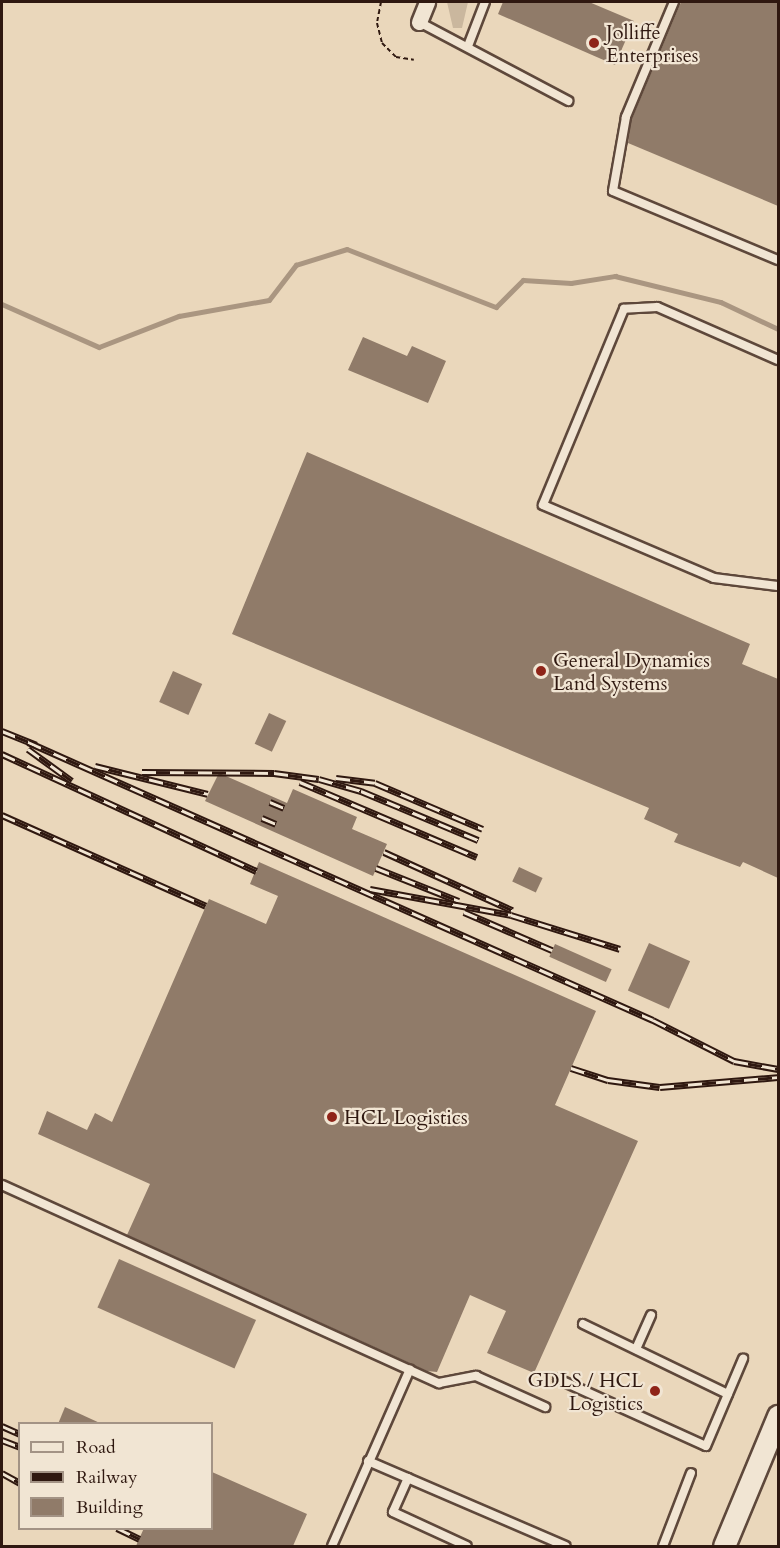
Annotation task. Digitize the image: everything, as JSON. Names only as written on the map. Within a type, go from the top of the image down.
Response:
[{"type":"main road","points":[[724,1546],[778,1416]]},
{"type":"street","points":[[419,22],[427,2]]},
{"type":"lane","points":[[468,45],[485,2]]},
{"type":"lane","points":[[674,2],[626,117],[613,191],[778,260]]},
{"type":"lane","points":[[419,22],[468,45],[568,101]]},
{"type":"lane","points":[[778,360],[657,307],[624,309],[543,505],[714,578],[778,586]]},
{"type":"lane","points":[[2,1185],[439,1383],[476,1376],[545,1407]]},
{"type":"lane","points":[[636,1349],[651,1315]]},
{"type":"lane","points":[[583,1324],[728,1394]]},
{"type":"lane","points":[[558,1379],[706,1446],[743,1359]]},
{"type":"lane","points":[[332,1546],[410,1369]]},
{"type":"lane","points":[[368,1461],[565,1546]]},
{"type":"lane","points":[[663,1546],[691,1473]]},
{"type":"lane","points":[[408,1478],[393,1512],[467,1546]]},
{"type":"path","points":[[381,2],[376,23],[382,43],[396,57],[414,60]]},
{"type":"shaded area","points":[[447,2],[468,2],[462,28],[453,28]]},
{"type":"building","name":"Jolliffe Enterprises","points":[[503,2],[589,2],[634,21],[615,65],[498,14]]},
{"type":"building","points":[[681,2],[778,2],[778,206],[628,143],[631,121]]},
{"type":"building","points":[[363,337],[407,356],[412,346],[446,361],[428,403],[348,370]]},
{"type":"building","name":"General Dynamics Land Systems","points":[[307,452],[750,644],[742,664],[778,679],[778,878],[743,862],[740,867],[674,842],[678,834],[644,819],[649,808],[232,634]]},
{"type":"building","points":[[173,671],[202,684],[188,715],[159,702]]},
{"type":"building","points":[[269,713],[286,721],[272,752],[255,744]]},
{"type":"building","points":[[219,773],[287,803],[293,789],[357,817],[352,829],[387,844],[373,876],[205,801]]},
{"type":"building","name":"HCL Logistics","points":[[259,862],[596,1011],[555,1105],[638,1141],[534,1373],[487,1353],[506,1311],[470,1295],[437,1372],[427,1371],[127,1235],[150,1184],[38,1134],[47,1111],[87,1130],[95,1113],[112,1122],[209,899],[266,924],[278,896],[250,884]]},
{"type":"building","points":[[519,867],[543,878],[536,892],[512,882]]},
{"type":"building","points":[[649,943],[690,961],[669,1009],[628,991]]},
{"type":"building","points":[[555,944],[612,969],[606,982],[549,957]]},
{"type":"building","points":[[119,1259],[256,1320],[234,1368],[97,1307]]},
{"type":"building","points":[[65,1407],[98,1422],[59,1422]]},
{"type":"building","points":[[213,1472],[307,1514],[293,1546],[136,1546],[143,1530],[213,1530]]},
{"type":"waterway","points":[[2,304],[99,347],[179,316],[269,300],[296,265],[347,249],[496,307],[523,280],[571,283],[615,276],[721,302],[778,329]]},
{"type":"railway","points":[[2,731],[36,745]]},
{"type":"railway","points":[[28,742],[653,1020],[734,1061],[778,1069]]},
{"type":"railway","points":[[28,749],[72,781]]},
{"type":"railway","points":[[2,754],[256,871]]},
{"type":"railway","points":[[95,766],[208,794]]},
{"type":"railway","points":[[142,772],[274,773],[319,779],[361,791],[478,840]]},
{"type":"railway","points":[[336,778],[375,783],[483,829]]},
{"type":"railway","points":[[300,782],[477,857]]},
{"type":"railway","points":[[270,802],[284,808]]},
{"type":"railway","points":[[2,815],[206,906]]},
{"type":"railway","points":[[262,818],[276,824]]},
{"type":"railway","points":[[384,852],[512,910]]},
{"type":"railway","points":[[376,868],[459,901]]},
{"type":"railway","points":[[370,889],[511,915],[620,949]]},
{"type":"railway","points":[[464,912],[552,950]]},
{"type":"railway","points":[[571,1068],[608,1080],[660,1087],[778,1077]]},
{"type":"railway","points":[[2,1426],[18,1433]]},
{"type":"railway","points":[[2,1440],[18,1446]]},
{"type":"railway","points":[[2,1473],[18,1482]]},
{"type":"railway","points":[[121,1530],[140,1539]]},
{"type":"place","name":"Jolliffe Enterprises","points":[[594,43]]},
{"type":"place","name":"General Dynamics Land Systems","points":[[541,671]]},
{"type":"place","name":"HCL Logistics","points":[[332,1117]]},
{"type":"place","name":"GDLS / HCL Logistics","points":[[655,1391]]}]
